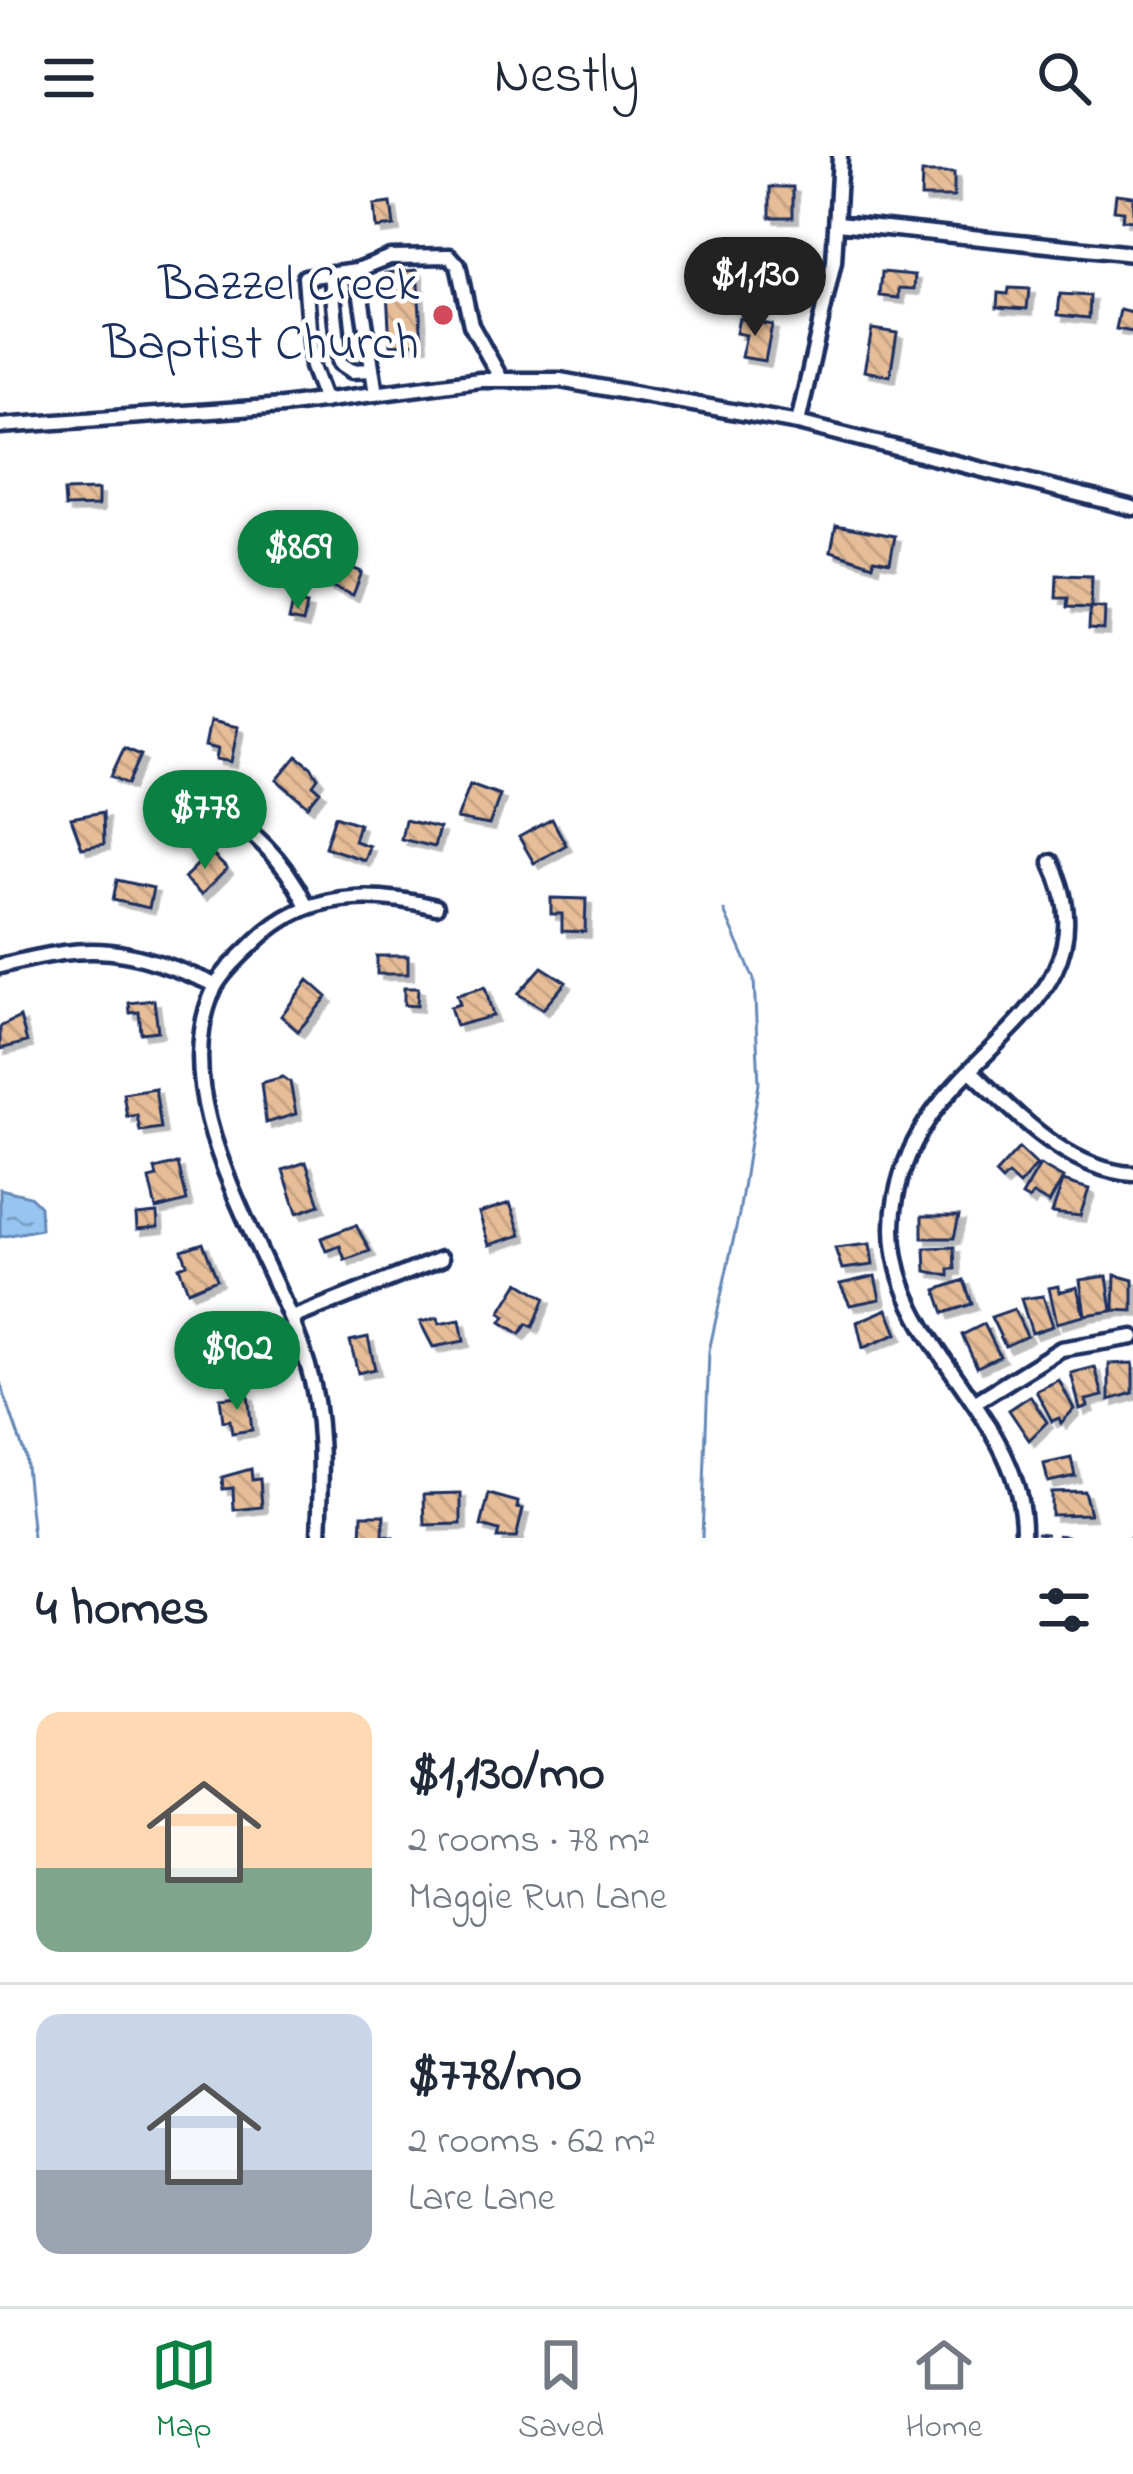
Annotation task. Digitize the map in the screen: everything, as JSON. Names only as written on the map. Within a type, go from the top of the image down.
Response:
[{"type":"street","points":[[798,423],[838,223],[840,156]]},
{"type":"street","points":[[838,223],[1133,254]]},
{"type":"street","points":[[325,401],[313,368],[305,277],[357,270],[390,257],[450,256],[458,265],[471,326],[501,380]]},
{"type":"street","points":[[357,270],[376,394]]},
{"type":"street","points":[[331,273],[340,363],[352,371],[371,370]]},
{"type":"street","points":[[0,426],[325,401],[501,380],[594,384],[798,423],[1133,508]]},
{"type":"street","points":[[209,802],[253,831],[276,854],[306,904]]},
{"type":"street","points":[[1029,1536],[1015,1469],[910,1306],[893,1224],[905,1160],[934,1110],[1046,991],[1059,963],[1062,885],[1051,862]]},
{"type":"street","points":[[319,1538],[318,1400],[292,1318],[207,1116],[199,1075],[201,1033],[216,985],[262,935],[306,904],[388,897],[436,907]]},
{"type":"street","points":[[0,966],[81,947],[115,949],[216,985]]},
{"type":"street","points":[[973,1073],[1057,1147],[1114,1173],[1133,1174]]},
{"type":"street","points":[[292,1318],[441,1258]]},
{"type":"street","points":[[974,1403],[1060,1349],[1133,1336]]},
{"type":"path","points":[[1029,1536],[1085,1538]]},
{"type":"water","points":[[0,1189],[30,1196],[40,1206],[41,1229],[0,1237]]},
{"type":"building","points":[[922,173],[954,173],[954,197],[921,197]]},
{"type":"building","points":[[770,187],[793,187],[793,217],[770,217]]},
{"type":"building","points":[[1116,194],[1133,196],[1133,221],[1122,220],[1123,211],[1114,210]]},
{"type":"building","points":[[391,203],[394,226],[376,228],[374,205]]},
{"type":"building","points":[[751,256],[788,263],[785,278],[777,276],[774,289],[746,284]]},
{"type":"building","points":[[417,270],[422,343],[390,345],[386,273]]},
{"type":"building","points":[[882,272],[915,275],[914,289],[899,288],[899,298],[880,296]]},
{"type":"building","points":[[1009,288],[1029,289],[1027,309],[997,307],[998,293],[1008,294]]},
{"type":"building","points":[[1060,294],[1090,296],[1089,318],[1058,315]]},
{"type":"building","points":[[1120,310],[1133,313],[1133,332],[1116,329]]},
{"type":"building","points":[[739,318],[772,325],[765,361],[741,357],[746,335],[736,333]]},
{"type":"building","points":[[872,329],[897,333],[890,376],[864,371]]},
{"type":"building","points":[[98,490],[98,506],[65,507],[64,491]]},
{"type":"building","points":[[836,525],[895,536],[890,562],[874,559],[873,565],[831,551]]},
{"type":"building","points":[[332,560],[362,572],[353,595],[322,583]]},
{"type":"building","points":[[1057,575],[1092,576],[1091,607],[1105,608],[1104,630],[1089,629],[1090,608],[1067,607],[1068,598],[1056,598]]},
{"type":"building","points":[[293,602],[307,605],[303,623],[289,620]]},
{"type":"building","points":[[210,721],[238,727],[231,762],[216,759],[218,749],[205,746]]},
{"type":"building","points":[[124,748],[141,755],[128,784],[111,776]]},
{"type":"building","points":[[297,756],[318,778],[313,785],[320,791],[308,806],[277,780]]},
{"type":"building","points":[[470,784],[500,795],[489,825],[457,819]]},
{"type":"building","points":[[103,812],[104,844],[82,848],[71,818]]},
{"type":"building","points":[[335,816],[359,824],[354,841],[369,846],[364,860],[325,847]]},
{"type":"building","points":[[552,819],[566,845],[534,863],[519,837]]},
{"type":"building","points":[[405,820],[439,828],[434,847],[401,839]]},
{"type":"building","points":[[205,847],[227,869],[201,895],[184,878],[200,862],[195,857]]},
{"type":"building","points":[[117,880],[153,888],[149,908],[113,900]]},
{"type":"building","points":[[551,898],[586,899],[585,932],[562,931],[562,914],[551,914]]},
{"type":"building","points":[[377,956],[408,956],[408,974],[377,974]]},
{"type":"building","points":[[542,967],[566,982],[543,1009],[518,994]]},
{"type":"building","points":[[308,980],[327,997],[298,1031],[281,1016]]},
{"type":"building","points":[[485,987],[493,1016],[456,1026],[450,1007],[460,1004],[457,995]]},
{"type":"building","points":[[404,988],[418,988],[417,1006],[404,1005]]},
{"type":"building","points":[[154,1000],[158,1031],[141,1033],[139,1012],[130,1013],[129,1003]]},
{"type":"building","points":[[20,1017],[27,1042],[0,1049],[0,1027]]},
{"type":"building","points":[[283,1077],[290,1082],[296,1114],[266,1123],[261,1083]]},
{"type":"building","points":[[155,1088],[161,1128],[140,1131],[137,1115],[127,1117],[123,1093]]},
{"type":"building","points":[[1019,1148],[1037,1165],[1019,1185],[1008,1175],[1002,1181],[995,1174]]},
{"type":"building","points":[[306,1162],[320,1205],[297,1213],[283,1170]]},
{"type":"building","points":[[178,1163],[187,1201],[156,1209],[149,1179],[157,1177],[155,1169]]},
{"type":"building","points":[[1040,1165],[1063,1178],[1049,1203],[1033,1194],[1029,1200],[1022,1196]]},
{"type":"building","points":[[1063,1181],[1089,1189],[1080,1216],[1052,1213]]},
{"type":"building","points":[[510,1203],[521,1235],[489,1245],[479,1213]]},
{"type":"building","points":[[157,1213],[158,1227],[137,1229],[136,1215]]},
{"type":"building","points":[[922,1216],[959,1216],[954,1238],[922,1238]]},
{"type":"building","points":[[356,1225],[370,1251],[345,1260],[340,1246],[326,1251],[321,1238]]},
{"type":"building","points":[[203,1243],[217,1279],[188,1291],[179,1267],[187,1264],[182,1250]]},
{"type":"building","points":[[870,1244],[873,1265],[842,1269],[835,1248]]},
{"type":"building","points":[[954,1247],[955,1269],[949,1269],[949,1276],[926,1271],[925,1248]]},
{"type":"building","points":[[1115,1275],[1133,1280],[1133,1311],[1114,1310]]},
{"type":"building","points":[[875,1276],[880,1299],[850,1305],[840,1284]]},
{"type":"building","points":[[1107,1276],[1112,1311],[1085,1315],[1080,1280]]},
{"type":"building","points":[[964,1280],[972,1304],[944,1313],[936,1290]]},
{"type":"building","points":[[519,1282],[545,1298],[533,1327],[527,1324],[520,1334],[501,1322],[505,1316],[500,1313]]},
{"type":"building","points":[[1058,1286],[1059,1292],[1077,1287],[1084,1316],[1057,1323],[1049,1288]]},
{"type":"building","points":[[1043,1296],[1053,1326],[1032,1333],[1021,1299]]},
{"type":"building","points":[[887,1309],[897,1334],[863,1348],[857,1322]]},
{"type":"building","points":[[1014,1309],[1027,1336],[1005,1346],[991,1317]]},
{"type":"building","points":[[438,1318],[439,1324],[460,1320],[464,1341],[433,1347],[420,1322]]},
{"type":"building","points":[[984,1324],[1000,1356],[977,1367],[962,1335]]},
{"type":"building","points":[[243,1331],[253,1361],[236,1366],[226,1332]]},
{"type":"building","points":[[368,1337],[375,1369],[358,1373],[350,1341]]},
{"type":"building","points":[[1133,1363],[1133,1393],[1109,1400],[1109,1364]]},
{"type":"building","points":[[1095,1367],[1103,1396],[1086,1400],[1088,1406],[1080,1409],[1071,1373]]},
{"type":"building","points":[[1059,1380],[1074,1409],[1061,1423],[1059,1418],[1052,1421],[1036,1391]]},
{"type":"building","points":[[248,1395],[252,1430],[232,1433],[230,1420],[223,1421],[220,1398]]},
{"type":"building","points":[[1030,1396],[1047,1422],[1029,1440],[1009,1410]]},
{"type":"building","points":[[1071,1458],[1075,1476],[1048,1482],[1044,1464]]},
{"type":"building","points":[[251,1469],[252,1480],[260,1479],[262,1507],[234,1510],[233,1488],[223,1489],[222,1477]]},
{"type":"building","points":[[1084,1491],[1090,1514],[1051,1515],[1051,1492]]},
{"type":"building","points":[[461,1493],[461,1524],[425,1525],[424,1494]]},
{"type":"building","points":[[489,1494],[518,1502],[517,1508],[523,1509],[516,1538],[497,1538],[499,1531],[481,1526]]},
{"type":"building","points":[[362,1515],[384,1515],[383,1535],[394,1538],[361,1538]]},
{"type":"waterway","points":[[702,1538],[709,1351],[739,1214],[759,1083],[754,979],[724,911]]},
{"type":"waterway","points":[[0,1382],[25,1455],[33,1538]]},
{"type":"place","name":"Bazzel Creek Baptist Church","points":[[443,315]]}]
